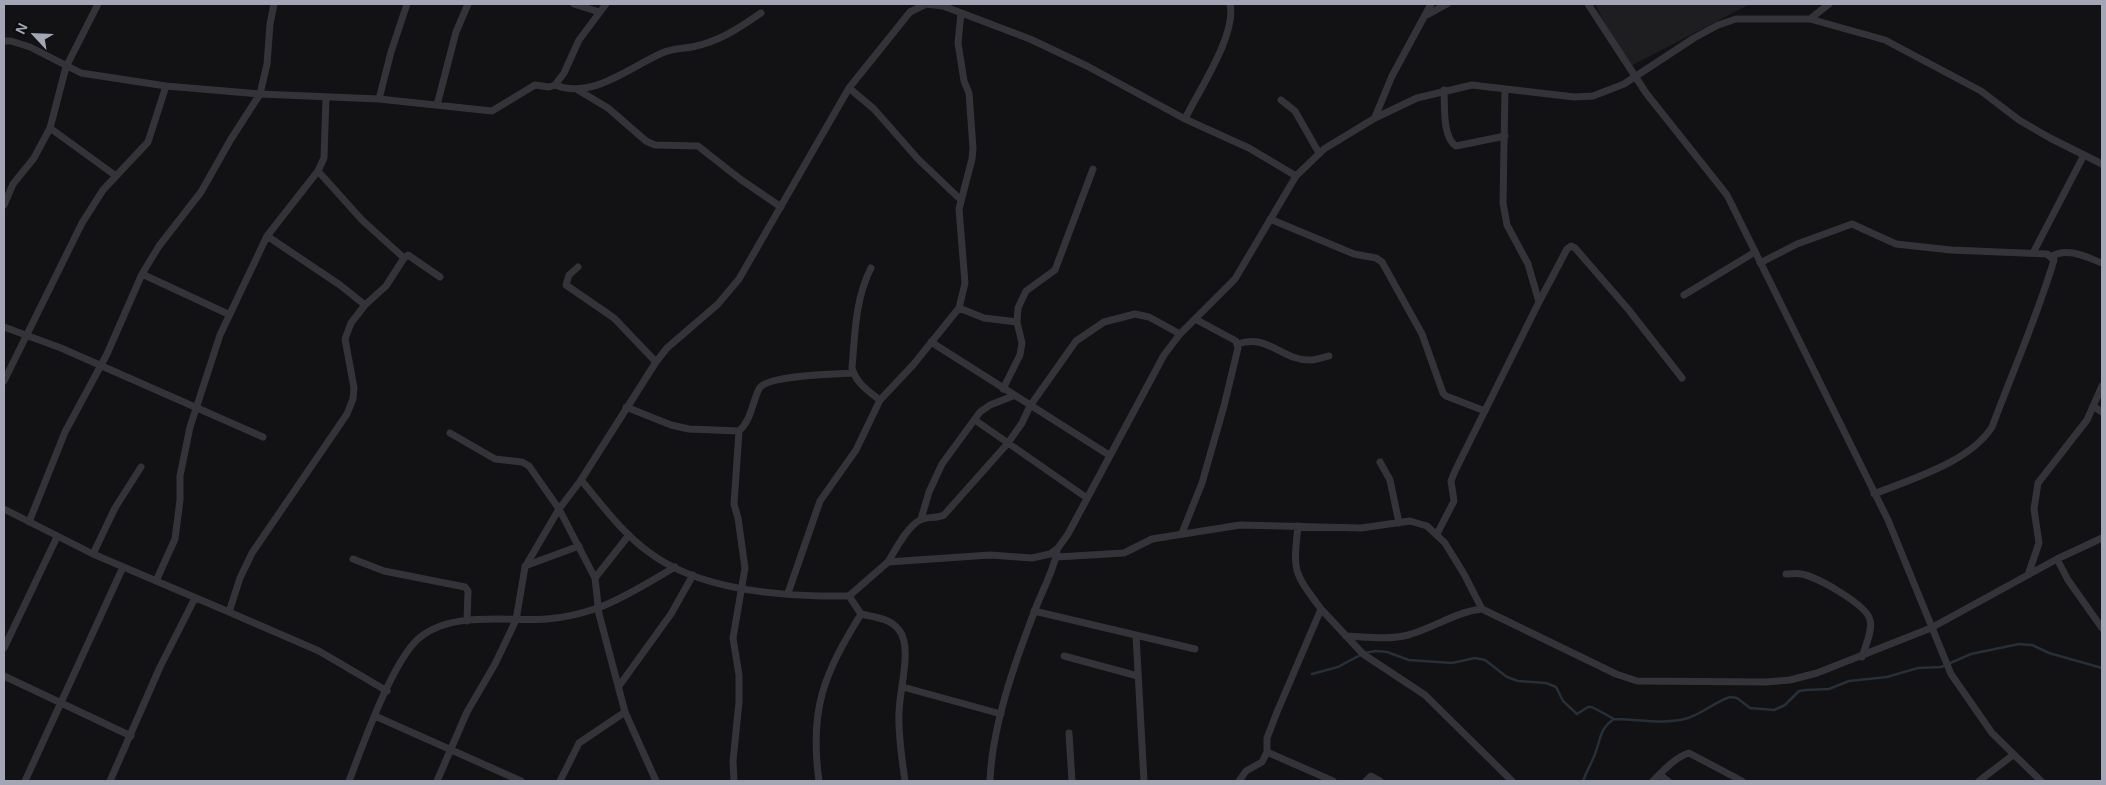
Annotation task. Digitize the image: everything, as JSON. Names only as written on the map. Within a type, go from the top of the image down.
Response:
[{"type":"street","points":[[4,205],[13,184],[34,158],[50,128],[66,67],[98,4]]},
{"type":"street","points":[[29,522],[65,432],[99,366],[142,274],[159,246],[201,192],[231,139],[260,94],[267,64],[270,24],[274,4]]},
{"type":"street","points":[[379,99],[391,52],[407,4]]},
{"type":"street","points":[[437,105],[456,32],[468,4]]},
{"type":"street","points":[[574,4],[599,12]]},
{"type":"street","points":[[555,85],[564,73],[579,40],[606,4]]},
{"type":"street","points":[[437,781],[467,712],[495,664],[516,620],[525,566],[559,509],[581,480],[656,362],[667,348],[718,304],[739,279],[849,88],[910,12],[926,4],[944,5],[1030,39],[1087,66],[1185,119],[1249,148],[1296,176]]},
{"type":"street","points":[[1185,119],[1226,40],[1232,14],[1230,4]]},
{"type":"street","points":[[1375,118],[1392,76],[1431,4]]},
{"type":"street","points":[[1424,16],[1447,4]]},
{"type":"street","points":[[1588,4],[1635,78],[1726,196],[1874,494],[1903,557],[1951,674],[1968,701],[2012,755],[2041,781]]},
{"type":"street","points":[[1810,19],[1829,4]]},
{"type":"street","points":[[578,90],[602,83],[678,47],[691,48],[732,33],[761,13]]},
{"type":"street","points":[[788,593],[820,500],[856,450],[880,400],[913,365],[959,308],[965,283],[958,216],[973,148],[969,93],[964,81],[958,43],[961,13]]},
{"type":"street","points":[[990,781],[993,746],[1001,714],[1034,612],[1058,548],[1087,498],[1152,373],[1180,334],[1197,320],[1235,279],[1296,176],[1319,153],[1375,118],[1416,98],[1472,85],[1574,97],[1593,96],[1635,78],[1694,38],[1718,25],[1736,19],[1810,19],[1886,40],[1981,92],[2019,120],[2050,138],[2102,164]]},
{"type":"street","points":[[4,41],[11,41],[30,47],[80,73],[166,86],[260,94],[379,99],[492,111],[536,85],[549,87],[555,85],[578,90],[608,108],[646,141],[655,145],[698,146],[740,179],[781,207]]},
{"type":"street","points":[[4,381],[82,224],[103,190],[148,142],[166,86]]},
{"type":"street","points":[[849,88],[874,109],[918,159],[961,200]]},
{"type":"street","points":[[1505,89],[1503,204],[1506,225],[1528,264],[1539,302]]},
{"type":"street","points":[[1444,90],[1447,126],[1453,144],[1456,146],[1505,136]]},
{"type":"street","points":[[156,581],[175,539],[180,500],[180,476],[194,409],[228,314],[267,236],[318,171],[324,158],[326,97]]},
{"type":"street","points":[[1281,100],[1295,111],[1319,153]]},
{"type":"street","points":[[50,128],[116,176]]},
{"type":"street","points":[[2033,253],[2084,154]]},
{"type":"street","points":[[1003,389],[1020,355],[1022,343],[1016,322],[1018,308],[1026,291],[1055,270],[1093,169]]},
{"type":"street","points":[[318,171],[362,220],[404,258]]},
{"type":"street","points":[[1270,219],[1354,254],[1376,258],[1382,262],[1422,334],[1443,393],[1446,396],[1485,411]]},
{"type":"street","points":[[1760,263],[1797,244],[1852,224],[1896,244],[1952,250],[2033,253],[2052,256],[2060,252],[2079,254],[2102,263]]},
{"type":"street","points":[[267,236],[340,285],[365,305]]},
{"type":"street","points":[[1437,534],[1454,501],[1451,481],[1539,302],[1567,249],[1571,246],[1575,248],[1628,309],[1682,378]]},
{"type":"street","points":[[1684,295],[1755,252]]},
{"type":"street","points":[[229,612],[240,578],[252,553],[347,414],[353,399],[354,388],[345,339],[350,323],[365,305],[386,286],[404,258],[408,256],[440,276]]},
{"type":"street","points":[[1874,494],[1938,468],[1986,436],[1992,427],[2020,351],[2041,304],[2054,260],[2052,256]]},
{"type":"street","points":[[578,267],[569,276],[566,285],[614,318],[656,362]]},
{"type":"street","points":[[871,268],[864,282],[858,305],[853,373],[862,386],[880,400]]},
{"type":"street","points":[[142,274],[228,314]]},
{"type":"street","points":[[959,308],[984,318],[1016,322]]},
{"type":"street","points":[[921,519],[939,518],[944,515],[1008,443],[1022,423],[1030,406],[1076,341],[1104,322],[1135,314],[1148,317],[1180,334]]},
{"type":"street","points":[[1197,320],[1238,344],[1251,340],[1274,347],[1296,358],[1309,360],[1330,356]]},
{"type":"street","points":[[4,327],[263,437]]},
{"type":"street","points":[[931,342],[1013,396],[1109,455]]},
{"type":"street","points":[[1182,534],[1202,483],[1224,406],[1238,344]]},
{"type":"street","points":[[626,407],[672,425],[688,429],[739,431],[745,426],[759,388],[765,382],[802,376],[853,373]]},
{"type":"street","points":[[2028,575],[2039,543],[2034,509],[2038,482],[2087,420],[2102,386]]},
{"type":"street","points":[[581,480],[629,534],[648,552],[665,563],[693,575],[740,588],[788,593],[806,597],[849,596],[888,562],[904,538],[921,519],[929,492],[942,464],[975,420],[990,405],[1013,396]]},
{"type":"street","points":[[2093,406],[2102,412]]},
{"type":"street","points":[[975,420],[1087,498]]},
{"type":"street","points":[[734,781],[733,761],[739,702],[739,675],[733,638],[740,588],[745,568],[744,552],[734,504],[739,431]]},
{"type":"street","points":[[450,433],[496,459],[522,462],[529,466],[559,509],[595,578],[598,608],[625,712],[656,781]]},
{"type":"street","points":[[1380,462],[1390,480],[1399,523]]},
{"type":"street","points":[[93,554],[115,508],[141,467]]},
{"type":"street","points":[[4,509],[57,537],[123,568],[319,651],[388,691]]},
{"type":"street","points":[[1056,557],[1124,553],[1152,538],[1240,526],[1361,528],[1410,521],[1427,526],[1437,534],[1464,574],[1482,610]]},
{"type":"street","points":[[1298,526],[1294,563],[1297,577],[1320,609],[1363,654],[1425,695],[1512,781]]},
{"type":"street","points":[[595,578],[629,534]]},
{"type":"street","points":[[4,648],[57,537]]},
{"type":"street","points":[[1346,636],[1392,638],[1408,635],[1466,611],[1482,610],[1616,674],[1636,681],[1766,682],[1790,680],[1862,656],[1931,628],[2057,559],[2102,538]]},
{"type":"street","points":[[525,566],[579,546]]},
{"type":"street","points":[[888,562],[990,555],[1032,558],[1050,554],[1058,548]]},
{"type":"street","points":[[353,558],[384,571],[465,587],[468,591],[467,621]]},
{"type":"street","points":[[2057,559],[2068,580],[2102,628]]},
{"type":"street","points":[[349,781],[374,716],[408,651],[420,637],[452,623],[549,619],[598,608],[675,567]]},
{"type":"street","points":[[25,781],[63,703],[123,568]]},
{"type":"street","points":[[1786,574],[1801,574],[1822,581],[1867,612],[1871,621],[1869,636],[1862,656]]},
{"type":"street","points":[[619,686],[646,652],[671,614],[693,575]]},
{"type":"street","points":[[849,596],[861,614],[888,621],[898,629],[904,638],[903,687],[899,712],[905,781]]},
{"type":"street","points":[[110,781],[160,667],[195,598]]},
{"type":"street","points":[[1239,781],[1246,771],[1262,762],[1267,752],[1267,738],[1320,609]]},
{"type":"street","points":[[1034,612],[1195,649]]},
{"type":"street","points":[[819,781],[815,742],[819,706],[828,674],[861,614]]},
{"type":"street","points":[[1136,635],[1144,781]]},
{"type":"street","points":[[1064,656],[1138,676]]},
{"type":"street","points":[[4,676],[131,736]]},
{"type":"street","points":[[903,687],[1001,714]]},
{"type":"street","points":[[560,781],[579,744],[625,712]]},
{"type":"street","points":[[374,716],[451,748],[522,781]]},
{"type":"street","points":[[1069,733],[1072,781]]},
{"type":"street","points":[[1267,752],[1333,781]]},
{"type":"street","points":[[1653,781],[1681,756],[1690,753],[1742,781]]},
{"type":"street","points":[[1979,781],[2012,755]]},
{"type":"street","points":[[1660,775],[1668,781]]},
{"type":"street","points":[[1366,781],[1371,776],[1380,781]]},
{"type":"shaded area","points":[[1595,4],[1750,4],[1627,68]]},
{"type":"waterway","points":[[1583,781],[1602,732],[1614,719],[1679,720],[1693,716],[1730,697],[1737,698],[1750,708],[1774,710],[1785,705],[1799,691],[1829,689],[1849,681],[1887,677],[1918,668],[1941,667],[1971,654],[2019,644],[2032,645],[2049,653],[2102,668]]},
{"type":"waterway","points":[[1312,674],[1338,667],[1364,653],[1376,651],[1387,652],[1409,660],[1452,663],[1475,658],[1485,660],[1507,677],[1518,681],[1546,683],[1556,687],[1563,701],[1577,714],[1588,707],[1592,707],[1614,719]]}]
